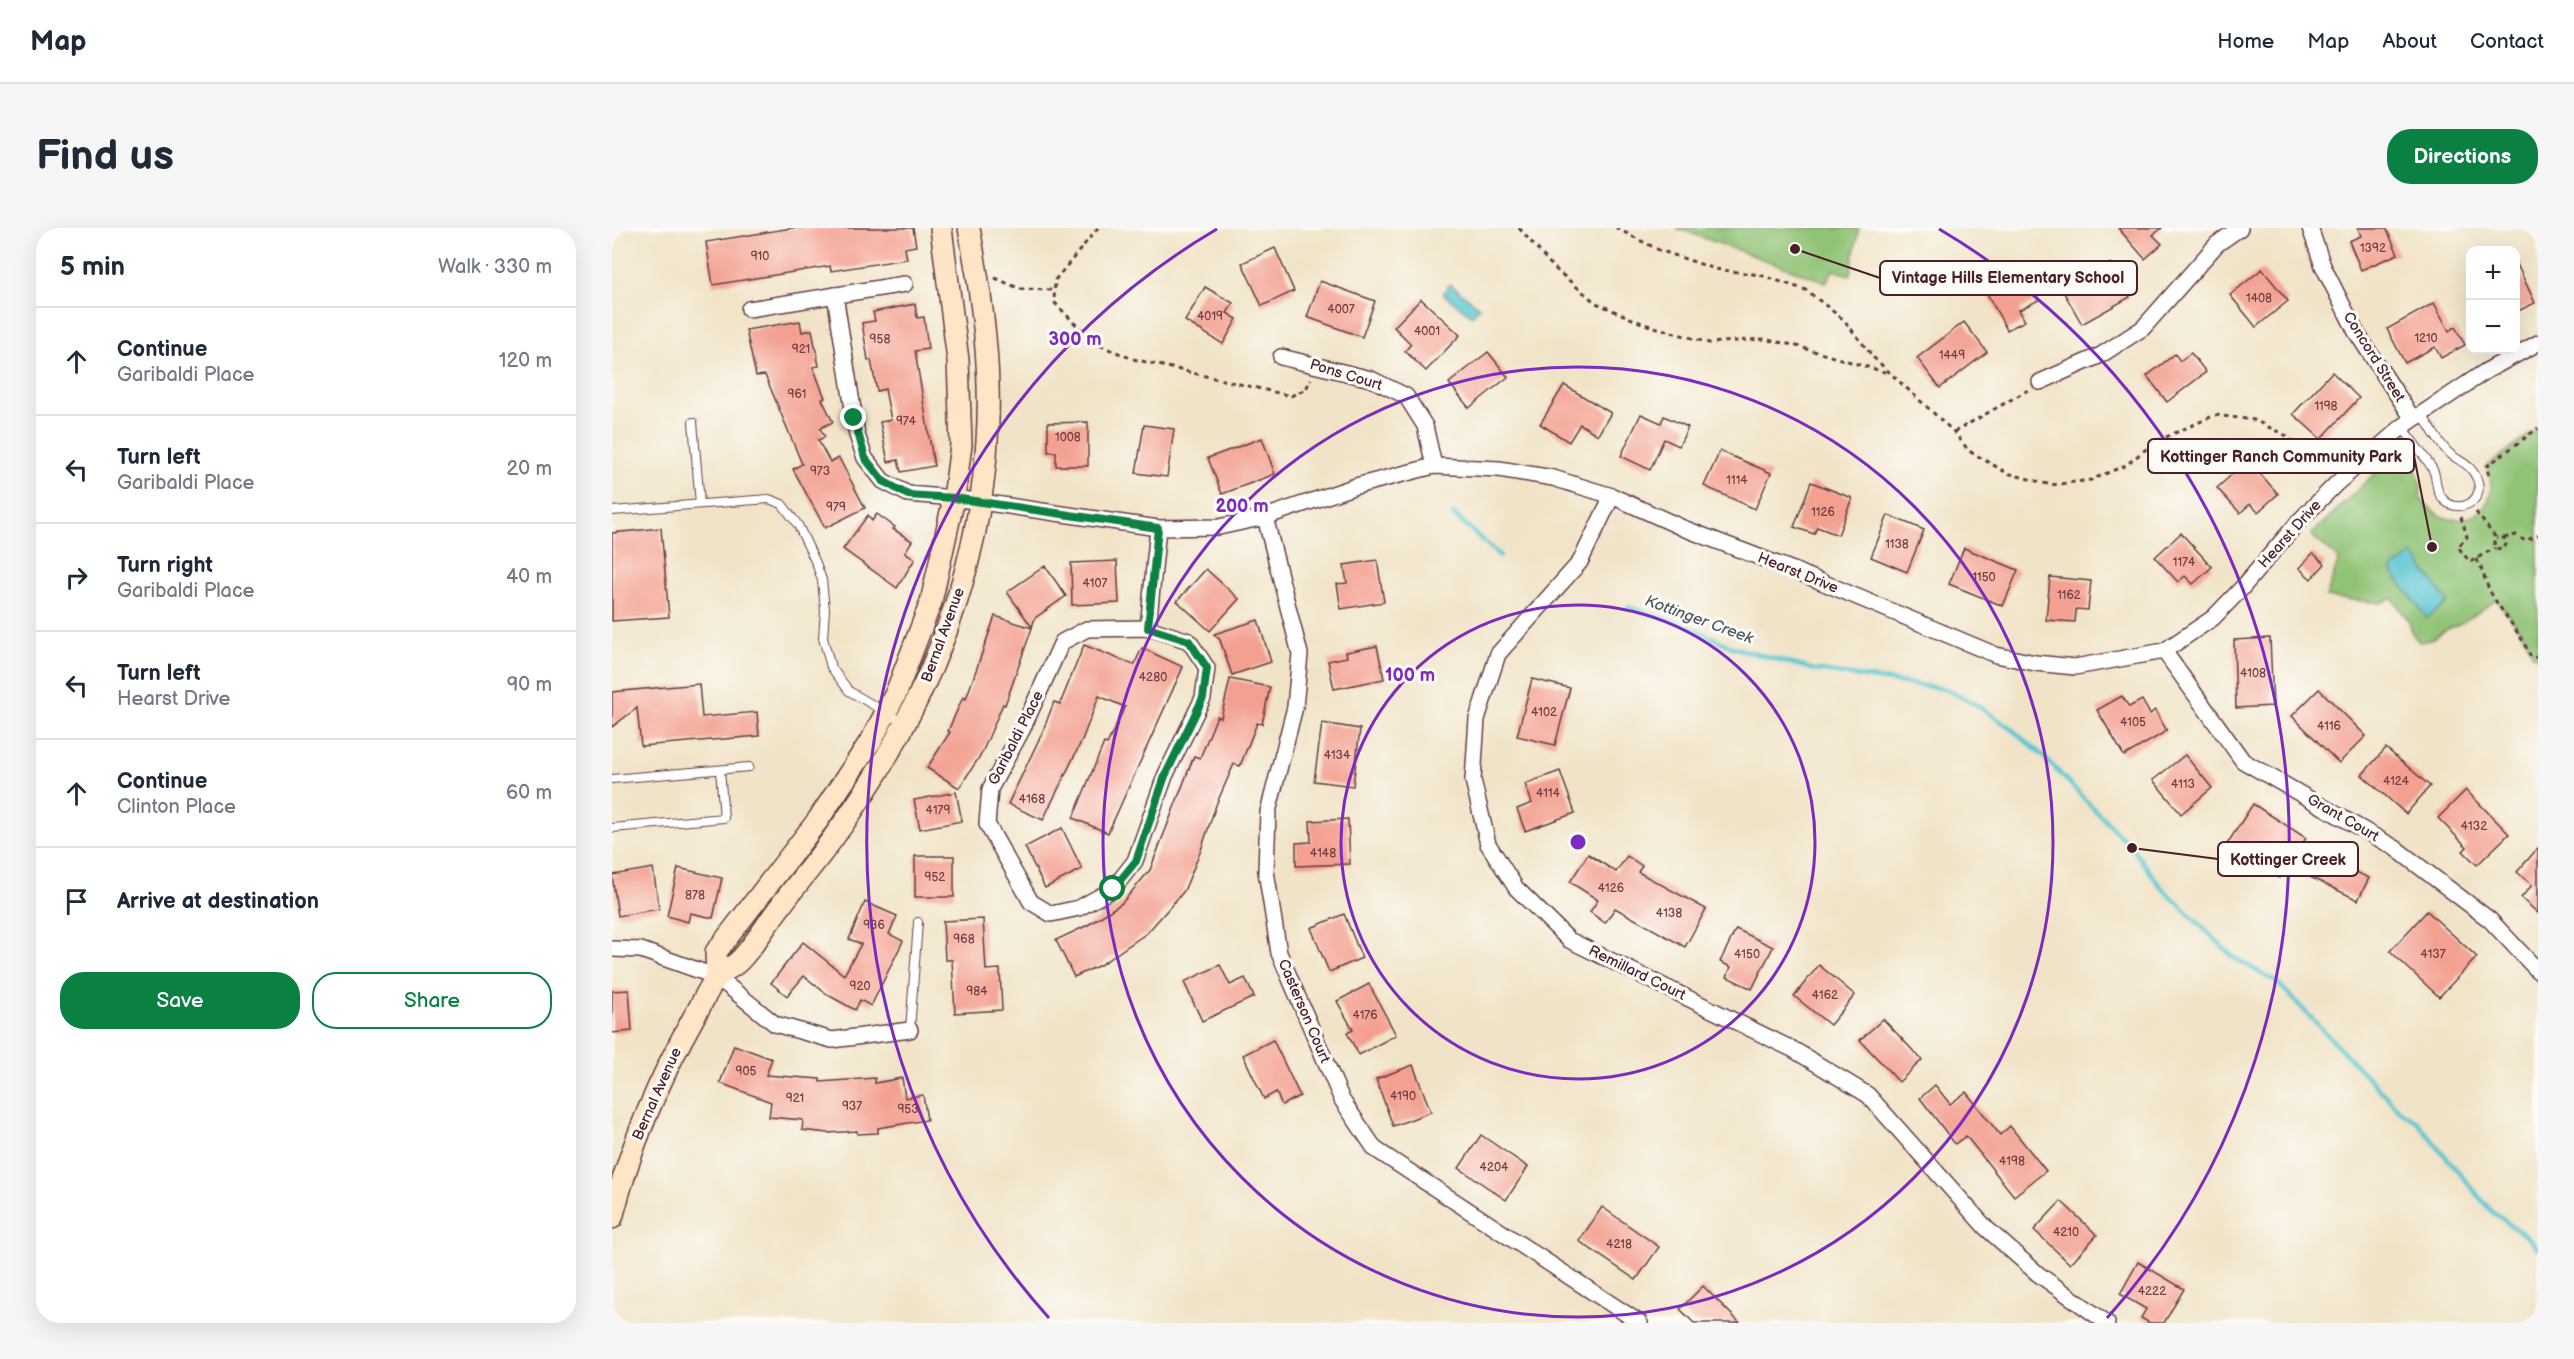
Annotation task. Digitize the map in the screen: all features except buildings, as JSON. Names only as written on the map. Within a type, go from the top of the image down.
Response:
[{"type":"main road","name":"Bernal Avenue","points":[[717,977],[716,952],[818,820],[887,713],[914,650],[931,602],[954,498],[961,445],[962,412],[941,228]]},
{"type":"main road","name":"Bernal Avenue","points":[[612,1218],[620,1187],[646,1115],[682,1039],[717,977],[739,961],[836,834],[906,724],[937,660],[969,559],[981,502],[988,439],[988,368],[978,276],[969,228]]},
{"type":"street","points":[[2040,382],[2101,355],[2143,328],[2217,244],[2240,228]]},
{"type":"street","name":"Concord Street","points":[[2310,228],[2323,266],[2356,332],[2412,420]]},
{"type":"street","points":[[749,309],[905,284]]},
{"type":"street","name":"Hearst Drive","points":[[835,295],[857,435],[865,458],[883,481],[908,495],[954,498],[1158,528],[1219,527],[1265,518],[1356,486],[1434,466],[1499,469],[1553,478],[1612,496],[1683,528],[1793,570],[1996,655],[2035,663],[2075,667],[2164,651],[2213,618],[2299,521],[2337,483],[2412,420],[2486,371],[2538,343]]},
{"type":"street","name":"Pons Court","points":[[1281,357],[1371,379],[1406,396],[1425,426],[1434,466]]},
{"type":"street","name":"Remillard Court","points":[[1612,496],[1580,562],[1498,654],[1477,720],[1473,780],[1488,844],[1516,888],[1569,940],[1794,1050],[1868,1095],[1986,1228],[2038,1274],[2107,1323]]},
{"type":"street","name":"Casterson Court","points":[[1265,518],[1300,654],[1295,707],[1268,812],[1266,871],[1279,953],[1342,1100],[1375,1149],[1640,1323]]},
{"type":"street","points":[[1148,628],[1158,528]]},
{"type":"street","name":"Garibaldi Place","points":[[1148,628],[1189,641],[1207,668],[1203,698],[1165,776],[1136,861],[1113,889],[1079,908],[1052,914],[1031,902],[987,824],[990,789],[1022,730],[1062,642],[1087,629],[1148,628]]},
{"type":"street","name":"Grant Court","points":[[2164,651],[2243,760],[2395,848],[2490,920],[2538,971]]},
{"type":"street","points":[[612,949],[641,950],[717,977],[776,1024],[832,1040],[910,1030]]},
{"type":"lane","points":[[2412,420],[2448,452],[2469,466],[2477,479],[2479,490],[2476,499],[2470,504],[2459,507],[2451,506],[2441,498],[2435,486],[2434,471],[2412,420]]},
{"type":"lane","points":[[693,422],[700,504]]},
{"type":"lane","points":[[612,511],[769,499],[782,504],[798,525],[822,580],[825,610],[823,638],[831,668],[849,691],[906,724]]},
{"type":"lane","points":[[612,779],[749,767]]},
{"type":"lane","points":[[612,828],[724,818],[720,770]]},
{"type":"lane","points":[[910,1030],[918,922]]},
{"type":"path","points":[[1098,228],[1055,280],[1054,291],[1054,302],[1094,343],[1133,359],[1291,396],[1306,389],[1316,365]]},
{"type":"path","points":[[1519,228],[1553,267],[1596,303],[1644,324],[1709,343],[1763,339],[1794,345],[1889,374]]},
{"type":"path","points":[[1616,228],[1659,250],[1715,269],[1760,274],[1806,291],[1844,320],[1889,374],[1954,432],[1969,451],[2007,473],[2051,485],[2091,480],[2126,465],[2155,442],[2215,415],[2254,420],[2287,436],[2337,483]]},
{"type":"path","points":[[978,276],[990,276],[1021,289],[1054,291]]},
{"type":"path","points":[[1954,432],[2040,382]]},
{"type":"path","points":[[2476,512],[2496,538]]},
{"type":"path","points":[[2462,517],[2467,537],[2458,547],[2470,562],[2495,548],[2504,549],[2507,543],[2504,538]]},
{"type":"path","points":[[2496,538],[2517,535],[2525,541],[2538,535]]},
{"type":"path","points":[[2495,548],[2496,538]]},
{"type":"path","points":[[2476,559],[2484,570],[2484,580],[2498,605],[2524,640],[2531,658],[2538,657]]},
{"type":"green space","points":[[1676,228],[1859,228],[1850,275],[1833,270],[1826,282]]},
{"type":"green space","points":[[2538,428],[2538,657],[2533,655],[2525,637],[2496,599],[2461,623],[2431,639],[2419,642],[2412,633],[2409,621],[2392,598],[2381,603],[2326,597],[2339,559],[2311,535],[2379,469],[2398,455],[2404,458],[2417,472],[2420,498],[2429,507],[2446,518],[2468,517],[2477,513],[2489,498],[2491,488],[2486,467]]},
{"type":"water","points":[[1450,284],[1479,307],[1472,316],[1443,294]]},
{"type":"water","points":[[2413,554],[2448,602],[2427,618],[2391,570]]},
{"type":"waterway","name":"Kottinger Creek","points":[[1453,514],[1500,556]]},
{"type":"waterway","name":"Kottinger Creek","points":[[1628,607],[1688,626],[1732,647],[1815,670],[1945,689],[1975,704],[2008,726],[2042,755],[2132,848],[2161,887],[2233,957],[2278,983],[2399,1110],[2417,1122],[2491,1211],[2527,1237],[2538,1249]]},
{"type":"place","name":"Vintage Hills Elementary School","points":[[1795,249]]},
{"type":"place","name":"Kottinger Ranch Community Park","points":[[2432,547]]},
{"type":"place","name":"Kottinger Creek","points":[[2132,848]]},
{"type":"route","points":[[854,418],[865,458],[874,471],[883,481],[908,495],[954,498],[1158,528],[1148,628],[1189,641],[1207,668],[1203,698],[1165,776],[1136,861],[1113,889]]}]
